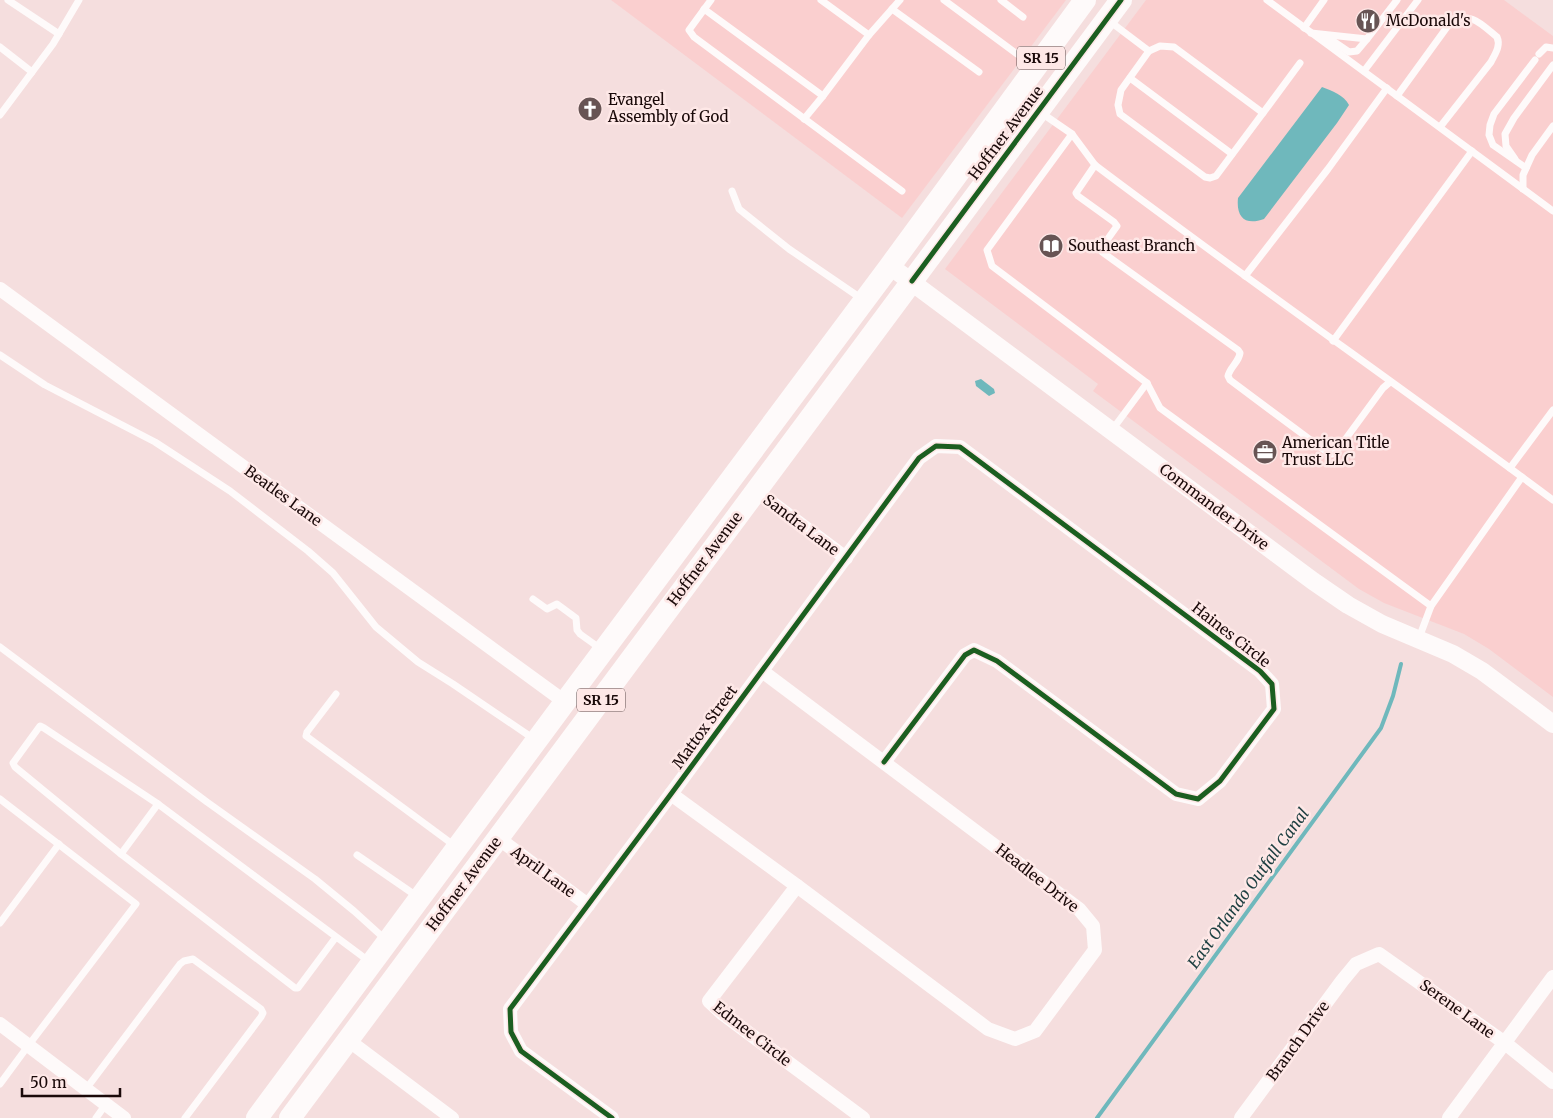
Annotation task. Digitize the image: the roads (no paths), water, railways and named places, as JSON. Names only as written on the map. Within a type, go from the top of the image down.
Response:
[{"type":"main road","name":"Hoffner Avenue","points":[[262,1114],[536,740],[865,300],[1085,0]]},
{"type":"main road","name":"Hoffner Avenue","points":[[290,1118],[1120,0]]},
{"type":"main road","points":[[498,838],[496,820],[500,804],[564,722],[565,702]]},
{"type":"main road","points":[[390,983],[392,966],[451,884],[458,870],[457,848]]},
{"type":"street","name":"Commander Drive","points":[[890,266],[1313,581],[1348,605],[1382,624],[1453,654],[1482,671],[1553,724]]},
{"type":"street","name":"Beatles Lane","points":[[0,289],[565,702]]},
{"type":"street","name":"Mattox Street","points":[[612,1118],[521,1051],[511,1032],[510,1009],[919,458],[936,446]]},
{"type":"street","name":"Haines Circle","points":[[884,762],[965,655],[974,650],[997,661],[1176,794],[1198,799],[1220,781],[1274,709],[1272,684],[1260,671],[960,447],[936,446]]},
{"type":"street","name":"Sandra Lane","points":[[756,491],[846,558]]},
{"type":"street","name":"Headlee Drive","points":[[671,794],[988,1029],[1015,1039],[1035,1032],[1095,950],[1093,926],[1079,909],[762,671]]},
{"type":"street","name":"April Lane","points":[[498,838],[588,905]]},
{"type":"street","name":"Edmee Circle","points":[[797,886],[709,1001],[863,1118]]},
{"type":"street","name":"Serene Lane","points":[[1356,964],[1379,954],[1505,1044],[1553,1082]]},
{"type":"street","name":"Branch Drive","points":[[1241,1118],[1356,964]]},
{"type":"street","points":[[1449,1118],[1553,977]]},
{"type":"street","points":[[0,1024],[124,1118]]},
{"type":"street","points":[[348,1040],[452,1118]]},
{"type":"lane","points":[[8,0],[59,34]]},
{"type":"lane","points":[[0,115],[59,34],[79,0]]},
{"type":"lane","points":[[711,0],[689,30],[694,37],[902,192]]},
{"type":"lane","points":[[821,0],[869,35]]},
{"type":"lane","points":[[804,119],[869,35],[900,0]]},
{"type":"lane","points":[[944,0],[1017,54],[1037,64]]},
{"type":"lane","points":[[1001,0],[1023,17]]},
{"type":"lane","points":[[1267,0],[1550,209],[1553,199]]},
{"type":"lane","points":[[1308,31],[1324,0]]},
{"type":"lane","points":[[1321,34],[1349,52],[1357,51],[1397,0]]},
{"type":"lane","points":[[1364,71],[1418,0]]},
{"type":"lane","points":[[704,9],[823,96]]},
{"type":"lane","points":[[892,9],[979,72]]},
{"type":"lane","points":[[1106,18],[1149,51]]},
{"type":"lane","points":[[1397,96],[1454,20],[1466,18],[1475,20],[1498,37],[1498,45],[1491,62],[1440,128]]},
{"type":"lane","points":[[1308,31],[1367,39]]},
{"type":"lane","points":[[1263,113],[1174,48],[1160,46],[1149,51],[1121,90],[1118,98],[1120,114],[1205,177],[1210,178],[1216,176],[1232,154],[1263,113],[1300,63]]},
{"type":"lane","points":[[1526,168],[1493,146],[1489,135],[1490,125],[1494,114],[1537,57],[1546,47],[1553,48]]},
{"type":"lane","points":[[0,48],[32,72]]},
{"type":"lane","points":[[1518,163],[1506,146],[1505,134],[1553,65]]},
{"type":"lane","points":[[1130,78],[1232,154]]},
{"type":"lane","points":[[1245,276],[1328,170],[1387,88]]},
{"type":"lane","points":[[1038,111],[1072,134],[1095,165],[1333,341],[1553,500]]},
{"type":"lane","points":[[1523,189],[1522,175],[1532,155],[1553,126]]},
{"type":"lane","points":[[1072,134],[987,250],[992,266],[1147,383],[1160,408],[1431,606]]},
{"type":"lane","points":[[1333,341],[1472,151]]},
{"type":"lane","points":[[1095,165],[1076,193],[1117,226],[1102,247],[1102,252],[1238,350],[1240,357],[1229,372],[1230,380],[1324,450],[1332,454],[1336,452],[1383,388],[1390,382]]},
{"type":"lane","points":[[732,190],[739,209],[789,249],[865,300]]},
{"type":"lane","points":[[0,355],[46,385],[155,442],[230,491],[308,551],[333,574],[376,627],[418,662],[536,740]]},
{"type":"lane","points":[[1112,430],[1147,383]]},
{"type":"lane","points":[[1510,468],[1553,410]]},
{"type":"lane","points":[[1419,639],[1431,606],[1522,477]]},
{"type":"lane","points":[[533,599],[547,609],[557,604],[576,618],[577,630],[580,634],[603,651]]},
{"type":"lane","points":[[0,647],[199,797],[315,879],[388,942]]},
{"type":"lane","points":[[336,694],[307,732],[306,736],[457,848]]},
{"type":"lane","points":[[336,937],[298,988],[295,988],[121,854],[15,767],[13,763],[40,726],[44,728],[158,804],[336,937],[372,964]]},
{"type":"lane","points":[[0,799],[136,904],[0,1084]]},
{"type":"lane","points":[[121,854],[158,804]]},
{"type":"lane","points":[[0,923],[59,844]]},
{"type":"lane","points":[[357,855],[420,899]]},
{"type":"lane","points":[[86,1089],[180,964],[193,958],[262,1009],[263,1013],[185,1118]]},
{"type":"lane","points":[[96,1118],[106,1104]]},
{"type":"water","points":[[1322,87],[1341,96],[1349,105],[1264,219],[1252,221],[1243,218],[1240,215],[1238,198]]},
{"type":"water","points":[[981,379],[994,389],[995,393],[989,396],[976,386],[975,381]]},
{"type":"waterway","name":"East Orlando Outfall Canal","points":[[1097,1118],[1381,728],[1393,696],[1401,664]]},
{"type":"place","name":"McDonald's","points":[[1368,21]]},
{"type":"place","name":"Evangel Assembly of God","points":[[590,109]]},
{"type":"place","name":"Southeast Branch","points":[[1051,246]]},
{"type":"place","name":"American Title Trust LLC","points":[[1265,452]]}]
